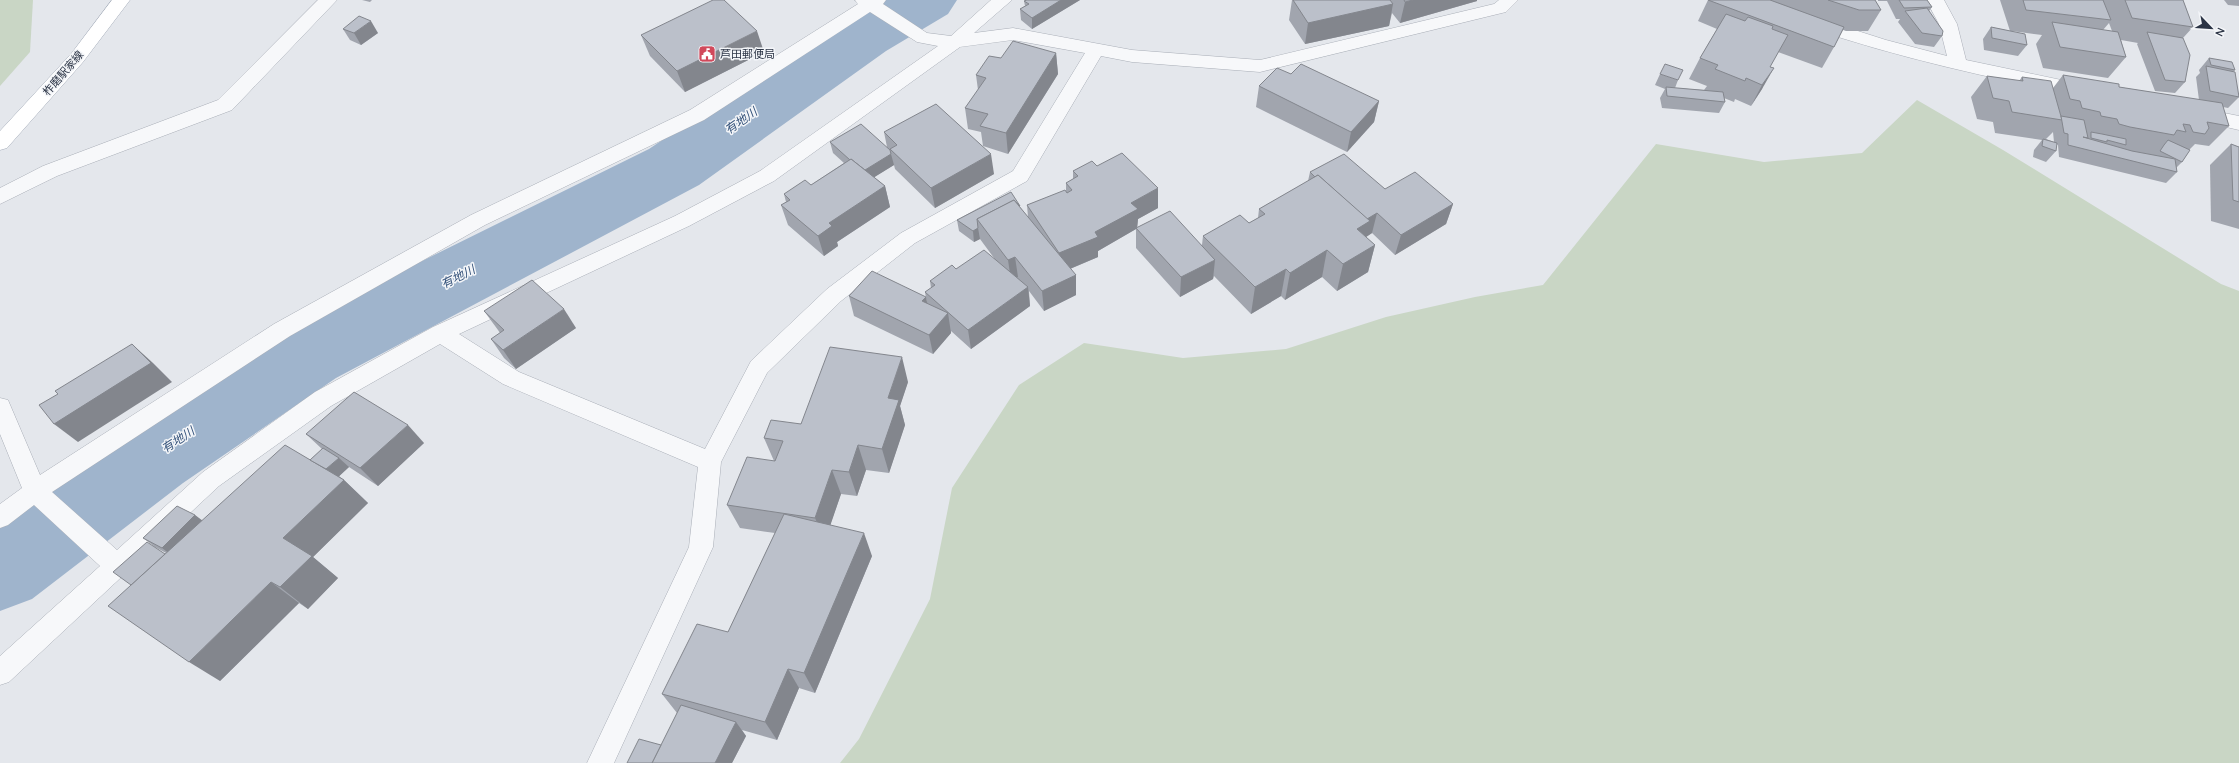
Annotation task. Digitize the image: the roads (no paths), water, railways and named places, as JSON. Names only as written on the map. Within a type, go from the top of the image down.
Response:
[{"type":"main road","name":"柞磨駅家線","points":[[0,143],[77,58],[121,0]]},
{"type":"street","points":[[0,197],[50,171],[225,105],[328,0]]},
{"type":"street","points":[[0,673],[211,479],[323,399],[441,333],[682,221],[767,176],[954,42],[992,7],[1004,0]]},
{"type":"street","points":[[0,518],[35,491],[282,330],[478,220],[697,115],[870,2],[923,38],[954,42],[1013,34],[1132,56],[1260,66],[1500,8],[1509,0]]},
{"type":"street","points":[[1935,0],[1948,24],[1958,64]]},
{"type":"street","points":[[1795,16],[1861,40],[1958,64],[2098,94]]},
{"type":"street","points":[[600,763],[700,547],[710,462],[759,367],[834,294],[908,238],[1020,176],[1096,50]]},
{"type":"street","points":[[2184,111],[2239,123]]},
{"type":"street","points":[[441,333],[511,378],[710,462]]},
{"type":"street","points":[[0,407],[35,491],[116,565]]},
{"type":"waterway","name":"有地川","points":[[0,570],[153,457],[307,355],[674,167],[863,36],[925,0]]},
{"type":"place","name":"芦田郵便局","points":[[707,54]]}]
